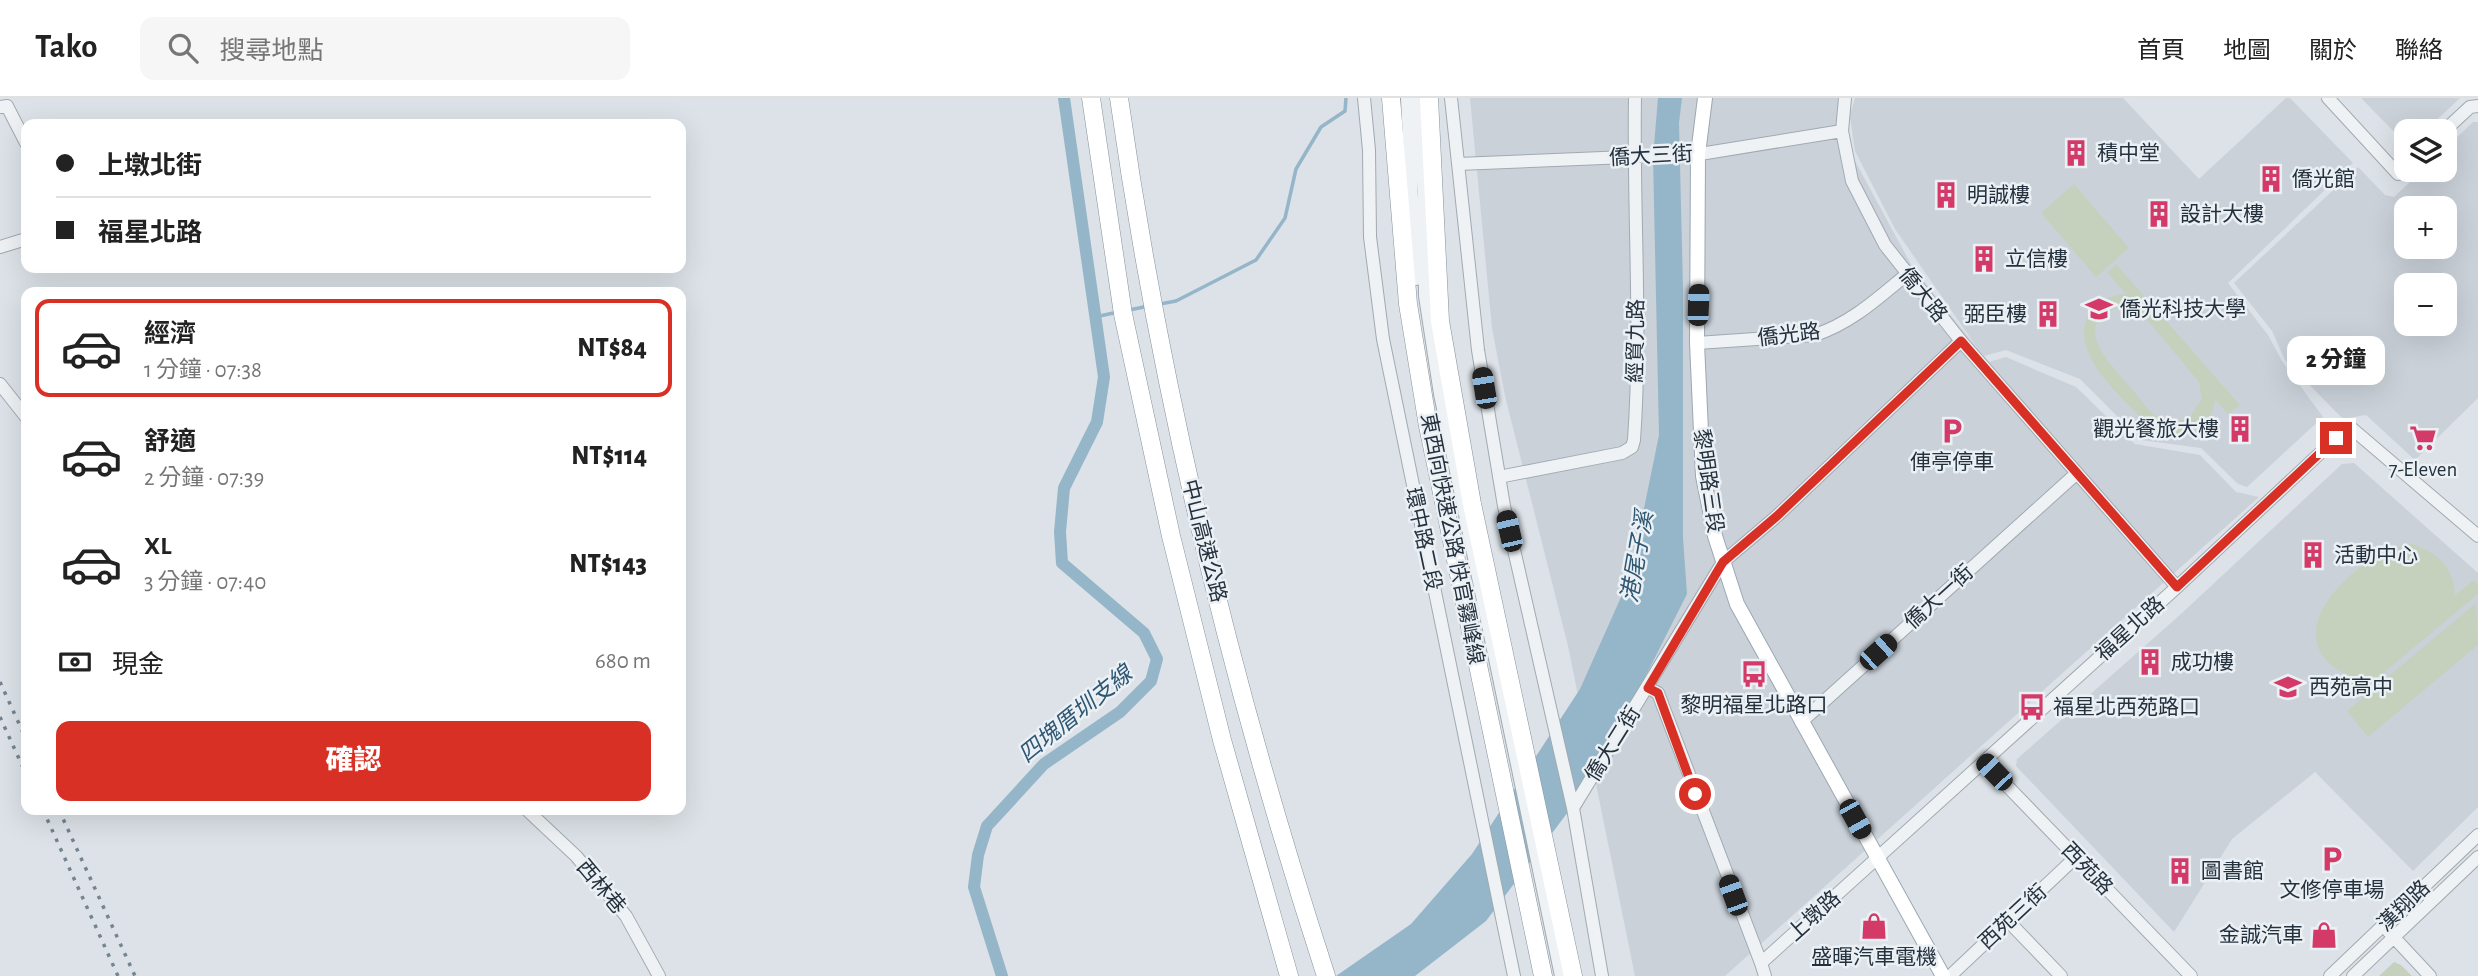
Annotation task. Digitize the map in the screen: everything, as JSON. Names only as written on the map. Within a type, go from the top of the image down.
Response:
[{"type":"highway","name":"中山高速公路","points":[[1091,98],[1123,314],[1171,536],[1222,740],[1289,976]]},
{"type":"highway","name":"中山高速公路","points":[[1119,98],[1139,239],[1175,424],[1255,737],[1324,969]]},
{"type":"highway","name":"東西向快速公路 快官霧峰線","points":[[1391,98],[1408,304],[1428,426],[1543,976]]},
{"type":"highway","name":"東西向快速公路 快官霧峰線","points":[[1429,98],[1440,320],[1472,504],[1573,976]]},
{"type":"main road","name":"黎明路三段","points":[[1705,98],[1698,154],[1697,343],[1703,476],[1707,506],[1737,604],[1942,976]]},
{"type":"street","name":"環中路二段","points":[[1364,98],[1369,150],[1370,237],[1383,339],[1514,976]]},
{"type":"street","name":"環中路二段","points":[[1407,98],[1416,279],[1438,424],[1553,976]]},
{"type":"street","points":[[1416,98],[1424,191],[1424,296],[1443,407],[1561,976]]},
{"type":"street","points":[[1451,98],[1478,350],[1499,477],[1573,808],[1602,976]]},
{"type":"street","name":"經貿九路","points":[[1499,477],[1622,453],[1632,447],[1639,158],[1635,98]]},
{"type":"street","name":"僑大路","points":[[1845,98],[1842,131],[1852,181],[1869,217],[1906,275],[2177,587]]},
{"type":"street","points":[[2328,98],[2394,170]]},
{"type":"street","points":[[0,107],[7,106],[21,134]]},
{"type":"street","points":[[2457,119],[2470,107],[2478,106]]},
{"type":"street","name":"僑大三街","points":[[1458,164],[1698,154],[1842,131]]},
{"type":"street","points":[[0,247],[21,241]]},
{"type":"street","name":"僑光路","points":[[1697,343],[1815,335],[1829,331],[1863,311],[1906,275]]},
{"type":"street","name":"僑大二街","points":[[1573,808],[1723,562],[1777,516],[1961,341]]},
{"type":"street","points":[[0,384],[21,411]]},
{"type":"street","name":"福星北路","points":[[1877,860],[2349,426],[2476,532]]},
{"type":"street","name":"僑大一街","points":[[1801,722],[2077,472]]},
{"type":"street","points":[[1648,688],[1658,693],[1763,970]]},
{"type":"street","name":"西苑路","points":[[1984,762],[2190,976]]},
{"type":"street","name":"西林巷","points":[[532,815],[576,856],[626,916],[659,976]]},
{"type":"street","name":"漢翔路","points":[[2330,976],[2478,835]]},
{"type":"street","name":"西苑三街","points":[[1950,976],[2076,857]]},
{"type":"street","name":"漢翔路","points":[[2353,976],[2478,857]]},
{"type":"street","name":"上墩路","points":[[1763,970],[1877,860]]},
{"type":"street","points":[[2009,922],[2062,976]]},
{"type":"street","points":[[2383,926],[2430,976]]},
{"type":"shaded area","points":[[1470,98],[1849,98],[1843,114],[1849,150],[1913,268],[1978,349],[1895,229],[1855,151],[1850,116],[1855,98],[2123,98],[2199,179],[2286,98],[2290,98],[2353,163],[2228,283],[2268,335],[2282,361],[2323,417],[2247,487],[2238,484],[2201,448],[2141,440],[2080,379],[2006,350],[1984,356],[1989,362],[2006,357],[2076,387],[2135,444],[2200,455],[2236,492],[2259,497],[1725,976],[1635,976],[1568,646],[1505,396],[1492,328]]},
{"type":"shaded area","points":[[2361,98],[2460,98],[2438,119],[2394,119],[2394,132]]},
{"type":"shaded area","points":[[2473,122],[2478,122],[2478,398],[2415,460],[2366,415],[2343,419],[2285,360],[2272,331],[2234,283],[2358,167],[2385,195],[2394,197],[2394,259],[2457,259],[2457,196],[2395,196],[2410,182],[2457,182],[2457,137]]},
{"type":"shaded area","name":"西苑高中","points":[[2354,463],[2478,573],[2478,807],[2413,871],[2315,772],[2232,839],[2174,932],[2016,766],[2017,759],[2181,614],[2342,464]]},
{"type":"green space","points":[[2074,184],[2129,248],[2096,277],[2041,213]]},
{"type":"green space","points":[[2116,264],[2240,405],[2228,414],[2215,400],[2207,420],[2189,431],[2168,433],[2147,424],[2101,374],[2085,344],[2084,329],[2089,314],[2096,305],[2126,294],[2107,272]],"holes":[[[2117,308],[2132,309],[2144,316],[2199,382],[2202,399],[2189,418],[2169,421],[2153,414],[2099,347],[2095,336],[2096,325],[2103,316]]]},
{"type":"green space","points":[[2413,544],[2437,557],[2448,569],[2455,595],[2474,580],[2478,585],[2478,594],[2356,696],[2348,686],[2357,677],[2340,671],[2325,659],[2317,641],[2318,622],[2326,603],[2340,585],[2358,569],[2397,547]]},
{"type":"green space","points":[[2476,603],[2478,645],[2368,737],[2347,711]]},
{"type":"green space","points":[[2394,962],[2401,965],[2412,976],[2379,976]]},
{"type":"water","name":"港尾子溪","points":[[1658,98],[1682,98],[1679,123],[1683,289],[1683,538],[1687,594],[1595,776],[1486,921],[1415,976],[1336,976],[1411,924],[1472,854],[1580,689],[1630,577],[1659,435],[1653,157]]},
{"type":"waterway","name":"四塊厝圳支線","points":[[1002,976],[974,887],[978,855],[987,826],[1044,764],[1120,712],[1151,681],[1157,659],[1144,633],[1062,563],[1060,532],[1064,488],[1097,422],[1104,377],[1064,98]]},
{"type":"waterway","points":[[1160,304],[1176,301],[1256,260],[1285,218],[1296,169],[1321,127],[1345,111],[1346,98]]},
{"type":"waterway","points":[[1129,310],[1149,306]]},
{"type":"waterway","points":[[1095,317],[1118,312]]},
{"type":"railway","points":[[0,682],[21,728]]},
{"type":"railway","points":[[0,717],[21,763]]},
{"type":"railway","points":[[45,815],[118,976]]},
{"type":"railway","points":[[61,815],[135,976]]},
{"type":"place","name":"積中堂","points":[[2076,153]]},
{"type":"place","name":"僑光館","points":[[2271,179]]},
{"type":"place","name":"明誠樓","points":[[1946,195]]},
{"type":"place","name":"設計大樓","points":[[2159,214]]},
{"type":"place","name":"立信樓","points":[[1984,259]]},
{"type":"place","name":"僑光科技大學","points":[[2099,309]]},
{"type":"place","name":"弼臣樓","points":[[2048,314]]},
{"type":"place","name":"觀光餐旅大樓","points":[[2240,429]]},
{"type":"place","name":"俥亭停車","points":[[1952,431]]},
{"type":"place","name":"7-Eleven","points":[[2423,438]]},
{"type":"place","name":"活動中心","points":[[2313,555]]},
{"type":"place","name":"成功樓","points":[[2150,662]]},
{"type":"place","name":"黎明福星北路口","points":[[1754,674]]},
{"type":"place","name":"西苑高中","points":[[2288,687]]},
{"type":"place","name":"福星北西苑路口","points":[[2032,707]]},
{"type":"place","name":"文修停車場","points":[[2332,859]]},
{"type":"place","name":"圖書館","points":[[2180,871]]},
{"type":"place","name":"盛暉汽車電機","points":[[1874,926]]},
{"type":"place","name":"金誠汽車","points":[[2324,935]]},
{"type":"route","points":[[1695,794],[1658,693],[1648,688],[1706,585],[1723,562],[1777,516],[1961,341],[2177,587],[2336,438]]}]
